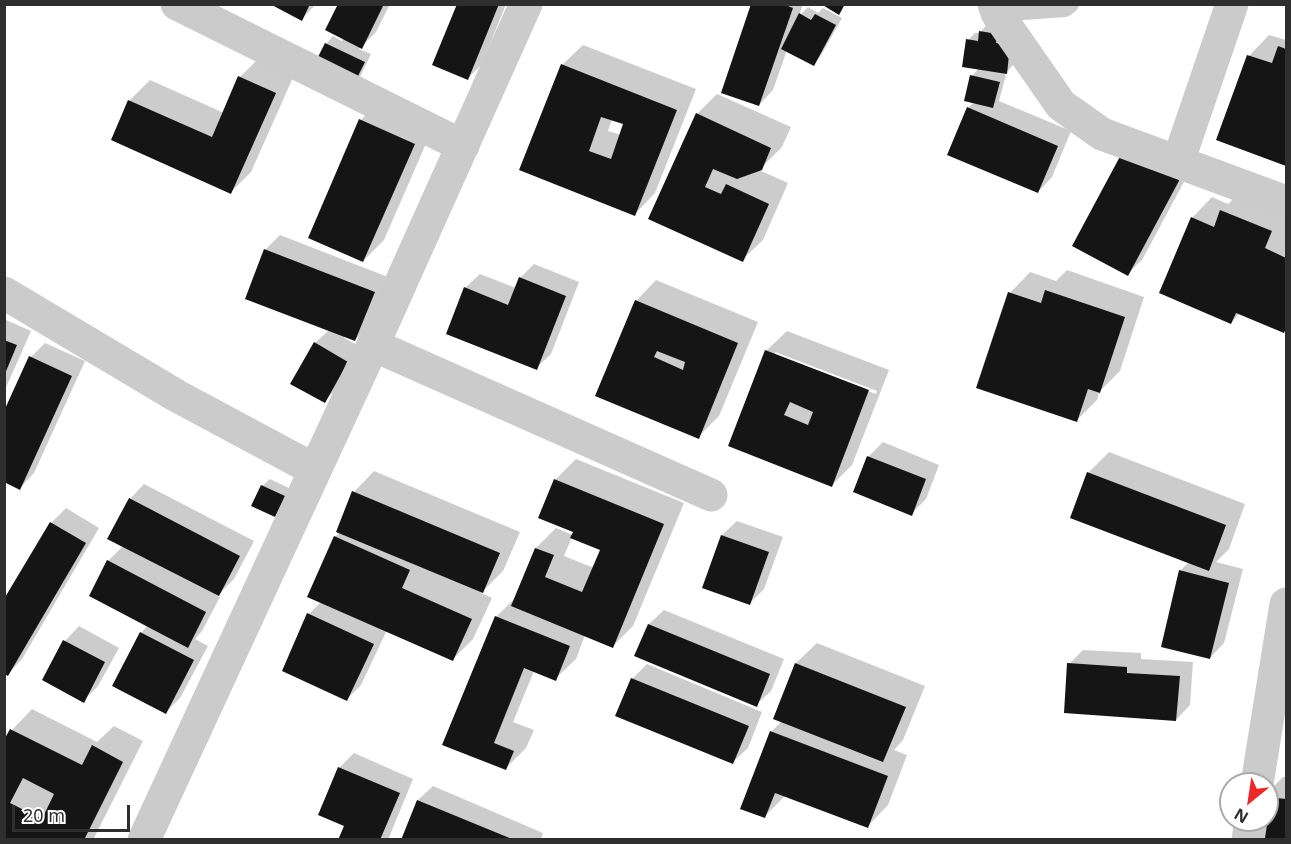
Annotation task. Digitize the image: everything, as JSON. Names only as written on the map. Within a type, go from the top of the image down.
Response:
[{"type":"street","points":[[177,4],[463,146]]},
{"type":"street","points":[[144,840],[373,345],[526,4]]},
{"type":"street","points":[[1178,162],[1232,4]]},
{"type":"street","points":[[995,9],[1061,105],[1102,134],[1287,202]]},
{"type":"street","points":[[4,292],[177,396],[315,470]]},
{"type":"street","points":[[373,345],[711,495]]},
{"type":"street","points":[[1259,772],[1287,604]]},
{"type":"lane","points":[[995,9],[1065,8],[1070,4]]},
{"type":"building","points":[[270,4],[310,4],[302,21]]},
{"type":"building","points":[[338,4],[384,4],[362,49],[325,30]]},
{"type":"building","points":[[457,4],[499,4],[468,80],[432,65]]},
{"type":"building","points":[[751,4],[783,4],[793,8],[759,106],[721,93]]},
{"type":"building","points":[[821,4],[845,4],[839,15]]},
{"type":"building","points":[[799,13],[811,20],[815,14],[836,25],[814,66],[781,49]]},
{"type":"building","points":[[979,31],[998,34],[996,43],[1010,45],[1007,74],[962,67],[966,39],[978,41]]},
{"type":"building","points":[[325,43],[365,62],[353,86],[313,67]]},
{"type":"building","points":[[1278,46],[1286,49],[1286,166],[1216,140],[1247,55],[1272,63]]},
{"type":"building","points":[[561,64],[677,110],[635,216],[519,170]],"holes":[[[601,117],[623,124],[611,159],[589,151]]]},
{"type":"building","points":[[970,75],[1000,82],[993,108],[964,101]]},
{"type":"building","points":[[238,76],[276,93],[231,194],[111,140],[128,100],[212,137]]},
{"type":"building","points":[[967,107],[1058,146],[1038,193],[947,155]]},
{"type":"building","points":[[696,113],[771,148],[762,170],[737,179],[713,169],[705,187],[721,194],[726,184],[769,204],[743,262],[648,219]]},
{"type":"building","points":[[359,119],[415,144],[363,262],[308,238]]},
{"type":"building","points":[[1124,149],[1180,179],[1128,276],[1072,246]]},
{"type":"building","points":[[1220,210],[1272,231],[1265,248],[1286,258],[1286,328],[1284,333],[1236,313],[1231,324],[1159,293],[1191,217],[1214,227]]},
{"type":"building","points":[[264,249],[375,292],[355,341],[245,299]]},
{"type":"building","points":[[519,277],[566,296],[537,370],[446,334],[464,287],[508,305]]},
{"type":"building","points":[[1045,290],[1125,317],[1100,393],[1088,389],[1077,422],[976,388],[1008,292],[1041,303]]},
{"type":"building","points":[[635,300],[738,343],[699,439],[595,396]],"holes":[[[657,351],[685,362],[683,370],[654,357]]]},
{"type":"building","points":[[4,340],[17,345],[4,376]]},
{"type":"building","points":[[314,342],[348,362],[325,403],[290,384]]},
{"type":"building","points":[[765,350],[869,390],[832,487],[728,446]],"holes":[[[790,402],[813,412],[808,425],[784,415]]]},
{"type":"building","points":[[29,356],[72,376],[20,490],[4,482],[4,411]]},
{"type":"building","points":[[867,456],[926,479],[912,516],[853,492]]},
{"type":"building","points":[[1087,472],[1226,525],[1209,571],[1070,518]]},
{"type":"building","points":[[554,479],[664,524],[613,648],[511,606],[535,548],[554,555],[545,577],[582,592],[600,550],[570,538],[573,532],[538,518]]},
{"type":"building","points":[[261,485],[285,496],[275,517],[251,506]]},
{"type":"building","points":[[352,491],[500,553],[483,593],[336,532]]},
{"type":"building","points":[[129,498],[240,556],[219,596],[107,539]]},
{"type":"building","points":[[50,522],[86,543],[8,676],[4,674],[4,599]]},
{"type":"building","points":[[721,535],[769,552],[750,605],[702,588]]},
{"type":"building","points":[[334,536],[410,570],[402,588],[472,619],[453,661],[307,597]]},
{"type":"building","points":[[107,560],[206,612],[188,648],[89,596]]},
{"type":"building","points":[[1179,570],[1229,583],[1210,659],[1161,647]]},
{"type":"building","points":[[307,613],[374,644],[347,701],[282,671]]},
{"type":"building","points":[[495,616],[570,646],[556,681],[524,668],[494,743],[514,751],[506,770],[442,745]]},
{"type":"building","points":[[648,624],[770,674],[757,707],[634,656]]},
{"type":"building","points":[[140,632],[194,660],[166,714],[112,686]]},
{"type":"building","points":[[63,640],[105,662],[84,703],[42,680]]},
{"type":"building","points":[[795,663],[906,707],[883,762],[773,719]]},
{"type":"building","points":[[1067,663],[1127,667],[1127,673],[1180,676],[1176,721],[1064,713]]},
{"type":"building","points":[[631,678],[749,726],[733,764],[615,716]]},
{"type":"building","points":[[10,729],[82,765],[92,745],[123,762],[84,840],[4,840],[4,740]],"holes":[[[23,778],[54,794],[42,819],[10,803]]]},
{"type":"building","points":[[770,731],[888,776],[868,828],[775,793],[765,818],[740,809]]},
{"type":"building","points":[[338,767],[400,793],[380,840],[338,840],[344,826],[318,815]]},
{"type":"building","points":[[1279,798],[1286,799],[1286,840],[1257,840],[1261,832],[1279,832]]},
{"type":"building","points":[[417,800],[512,839],[512,840],[401,840]]}]
